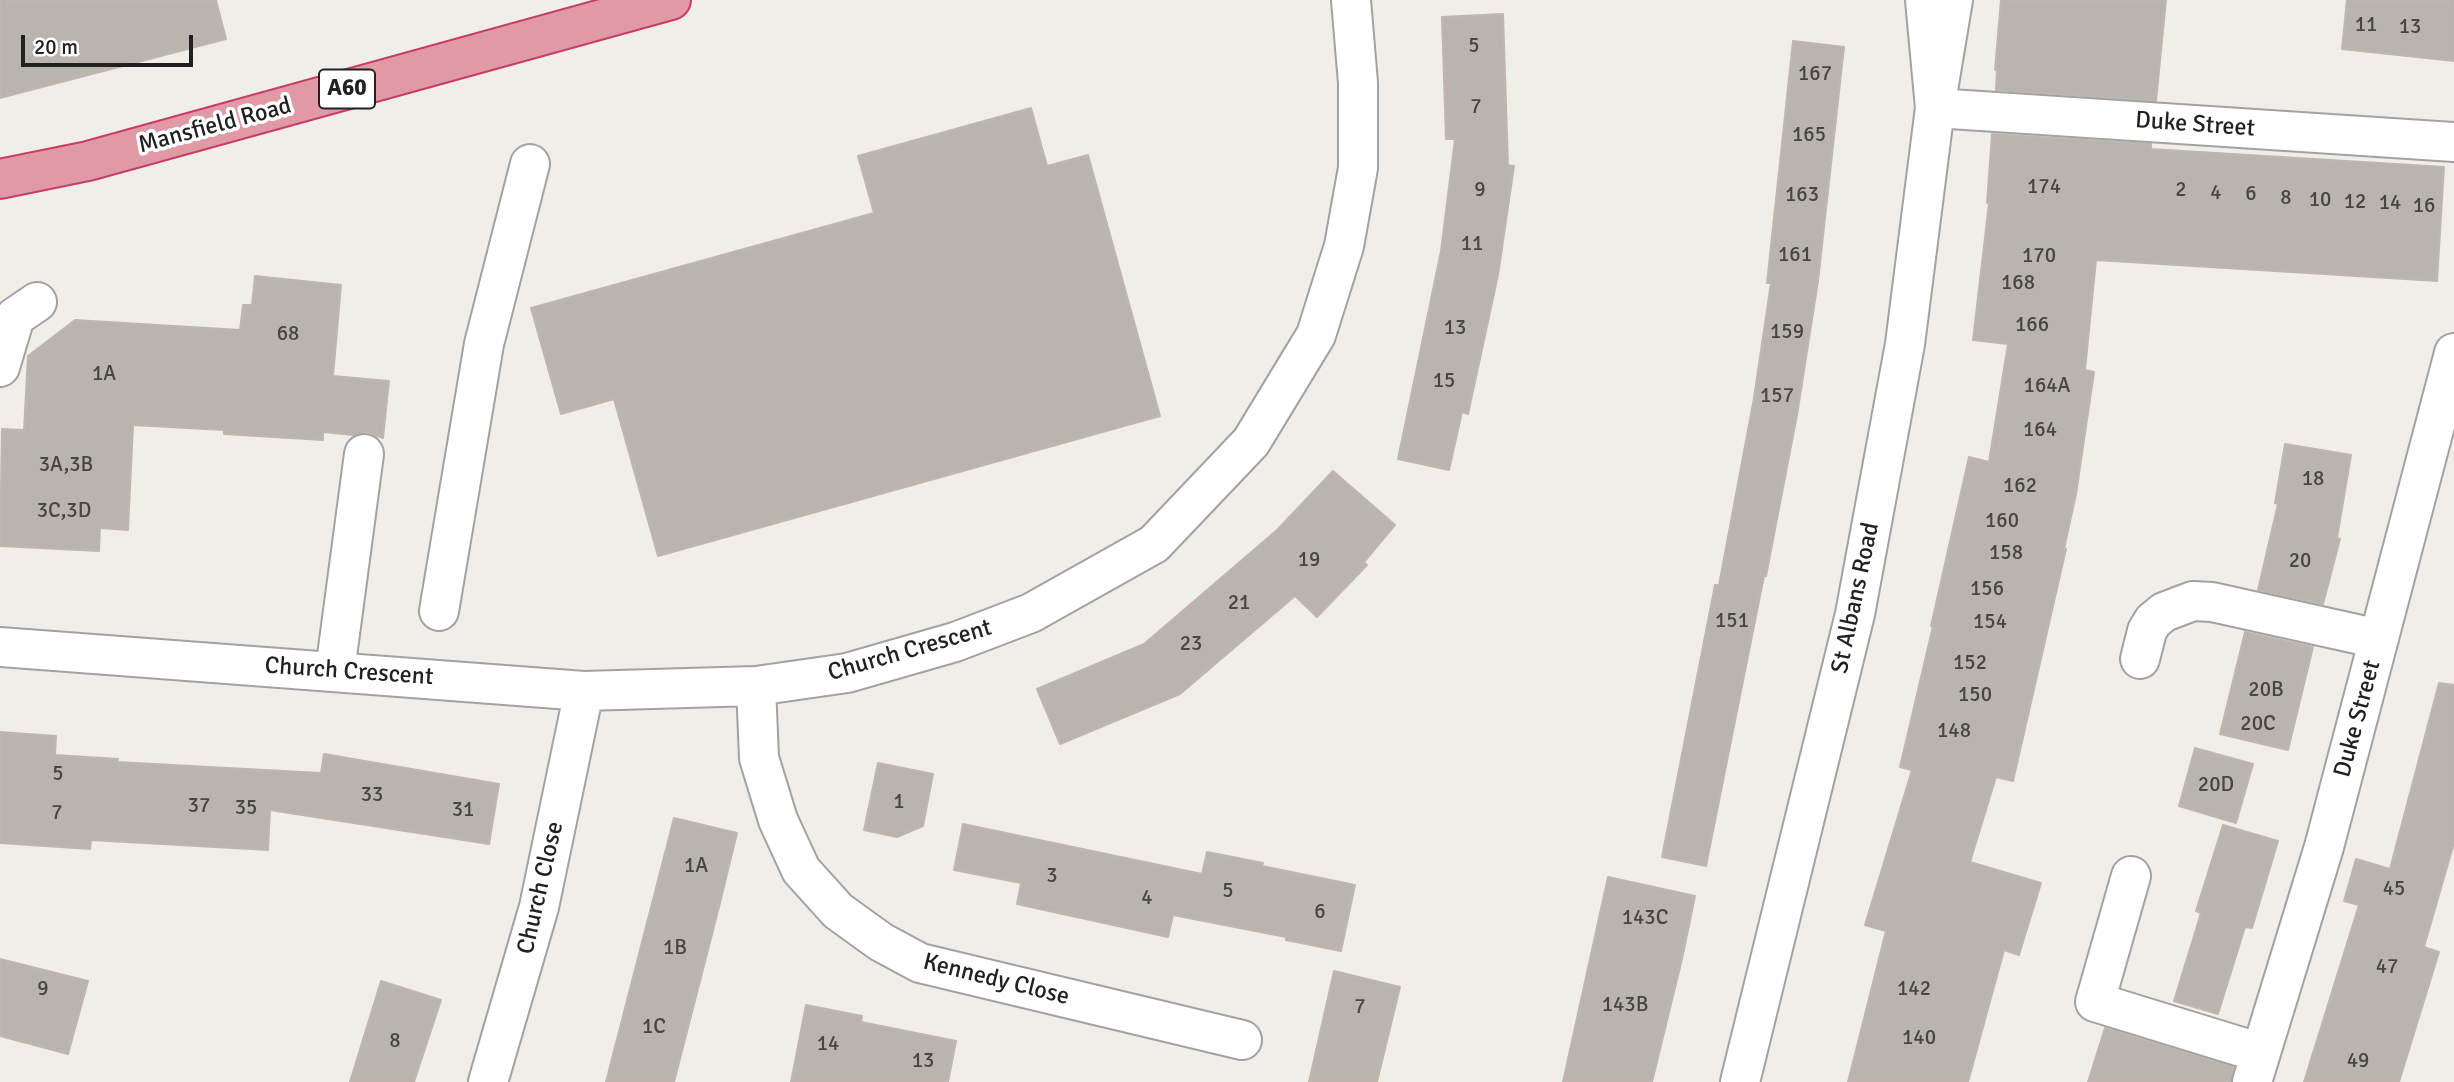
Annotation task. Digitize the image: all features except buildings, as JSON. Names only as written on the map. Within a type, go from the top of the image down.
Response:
[{"type":"highway","name":"Mansfield Road","points":[[0,179],[88,161],[633,5],[671,0]]},
{"type":"street","name":"Church Crescent","points":[[0,647],[584,691],[756,686],[847,673],[955,642],[1031,613],[1154,544],[1251,442],[1316,335],[1344,246],[1358,167],[1358,83],[1351,0]]},
{"type":"street","name":"St Albans Road","points":[[1925,0],[1935,108]]},
{"type":"street","name":"St Albans Road","points":[[1741,1082],[1855,614],[1905,344],[1935,108],[1953,0]]},
{"type":"street","name":"Duke Street","points":[[1935,108],[2454,142]]},
{"type":"street","points":[[439,611],[484,344],[530,164]]},
{"type":"street","points":[[0,367],[15,317],[37,302]]},
{"type":"street","name":"Duke Street","points":[[2257,1068],[2324,847],[2454,353]]},
{"type":"street","points":[[335,671],[364,454]]},
{"type":"street","points":[[2140,659],[2147,632],[2153,621],[2164,612],[2193,601],[2212,602],[2379,639]]},
{"type":"street","name":"Kennedy Close","points":[[756,686],[759,758],[778,820],[801,870],[838,911],[881,942],[920,963],[1242,1040]]},
{"type":"street","name":"Church Close","points":[[488,1082],[539,907],[584,691]]},
{"type":"street","points":[[2131,876],[2095,1002],[2257,1068]]}]
